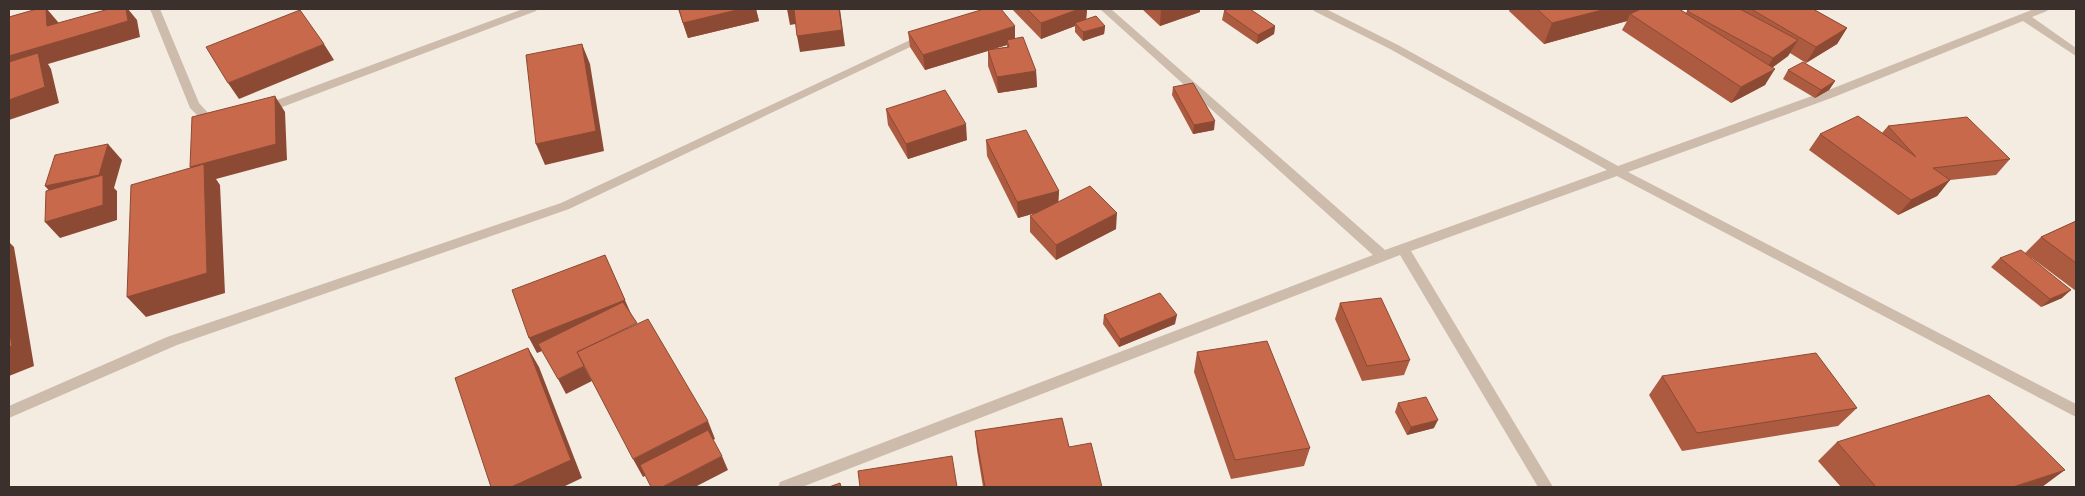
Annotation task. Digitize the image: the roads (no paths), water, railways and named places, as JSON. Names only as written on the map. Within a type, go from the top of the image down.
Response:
[{"type":"street","points":[[155,9],[194,105],[208,119],[226,116]]},
{"type":"street","points":[[253,113],[532,9]]},
{"type":"street","points":[[1105,9],[1383,256]]},
{"type":"street","points":[[1318,9],[1394,47],[1619,172],[2076,411]]},
{"type":"street","points":[[785,487],[1383,256],[1830,94],[2043,9]]},
{"type":"street","points":[[2025,17],[2076,53]]},
{"type":"street","points":[[9,412],[172,341],[565,206],[937,30]]},
{"type":"street","points":[[1403,249],[1546,487]]}]
